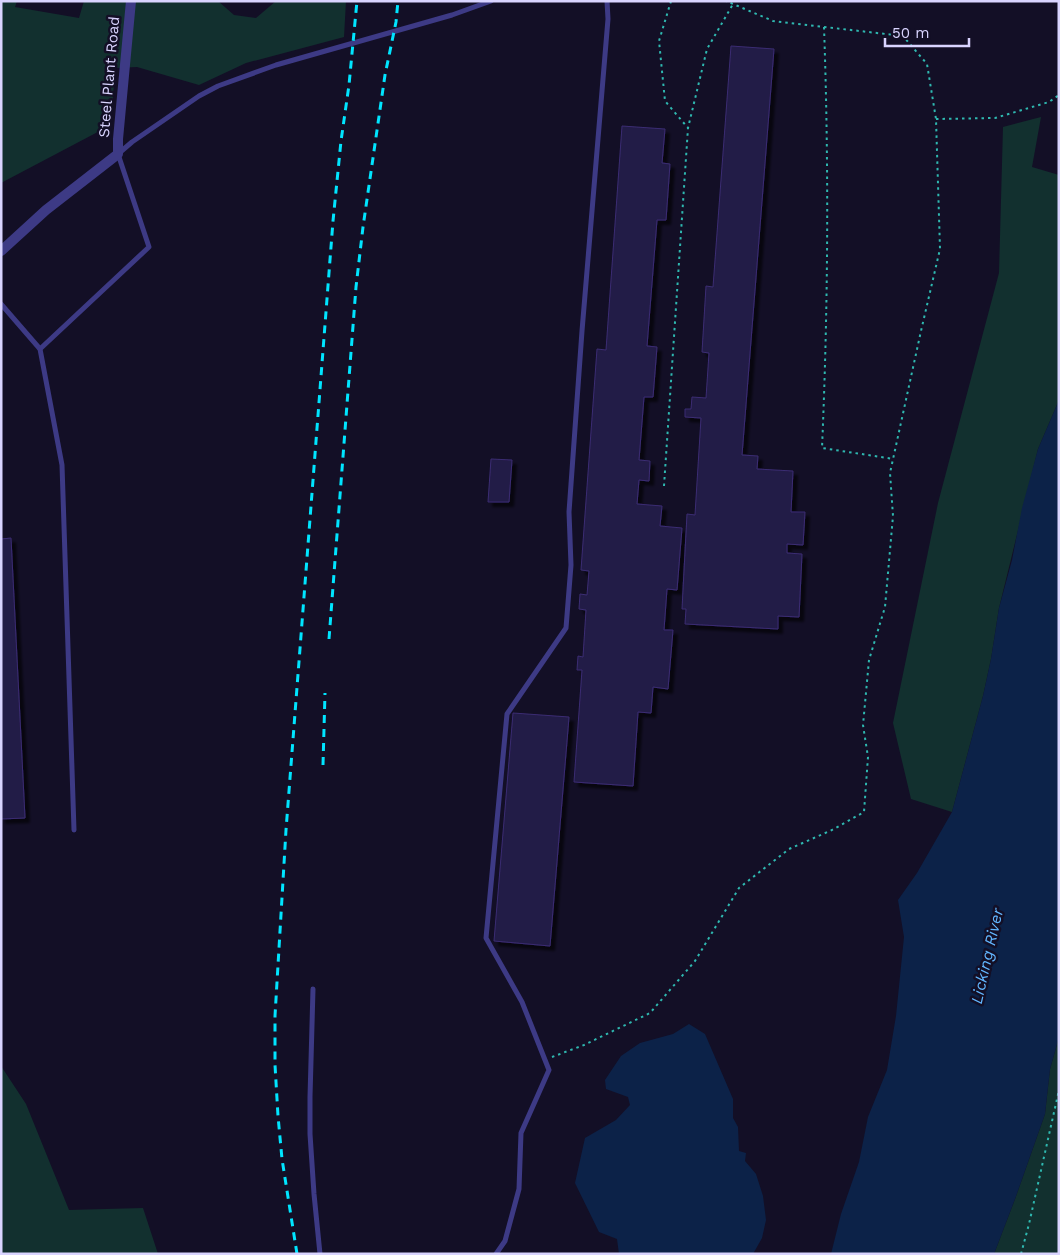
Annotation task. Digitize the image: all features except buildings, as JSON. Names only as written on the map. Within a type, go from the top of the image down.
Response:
[{"type":"street","name":"Steel Plant Road","points":[[1,251],[46,210],[118,154],[131,1]]},
{"type":"lane","points":[[40,349],[149,248],[118,154],[132,142],[206,92],[250,74],[452,15],[491,1]]},
{"type":"lane","points":[[496,1254],[505,1241],[519,1189],[520,1133],[549,1070],[522,1002],[486,938],[507,714],[566,628],[571,565],[569,512],[608,1]]},
{"type":"lane","points":[[1,304],[40,349],[62,465],[74,830]]},
{"type":"lane","points":[[313,990],[310,1134],[320,1254]]},
{"type":"path","points":[[671,1],[660,41],[665,101],[688,128]]},
{"type":"path","points":[[545,1060],[584,1046],[650,1013],[695,961],[738,888],[789,849],[832,830],[864,812],[868,757],[863,725],[868,660],[885,607],[893,516],[890,473],[940,249],[936,119],[927,64],[903,36],[773,21],[726,1]]},
{"type":"path","points":[[664,486],[688,128],[707,49],[733,4]]},
{"type":"path","points":[[824,27],[828,135],[822,448],[894,459]]},
{"type":"path","points":[[936,119],[995,118],[1049,102],[1059,94]]},
{"type":"path","points":[[1021,1254],[1059,1090]]},
{"type":"green space","points":[[1,1],[17,1],[15,7],[79,18],[84,1],[218,1],[234,15],[256,18],[276,1],[346,1],[344,37],[246,63],[199,85],[137,67],[115,68],[111,125],[1,183]]},
{"type":"green space","points":[[1041,117],[1032,167],[1059,175],[1059,400],[1038,449],[999,608],[983,696],[952,812],[911,799],[893,723],[938,503],[999,273],[1003,127]]},
{"type":"green space","points":[[1059,1037],[1059,1254],[994,1254],[1045,1114],[1050,1069]]},
{"type":"green space","points":[[1,1066],[26,1104],[69,1210],[143,1208],[158,1254],[1,1254]]},
{"type":"water","name":"Licking River","points":[[1059,400],[1059,1037],[1050,1069],[1045,1114],[994,1254],[831,1254],[841,1214],[859,1162],[868,1117],[887,1070],[896,1016],[904,937],[898,900],[917,873],[952,812],[983,696],[999,608],[1012,560],[1022,508],[1038,449]]},
{"type":"water","points":[[689,1024],[705,1034],[733,1099],[733,1118],[738,1127],[739,1151],[746,1153],[745,1161],[756,1174],[763,1196],[766,1220],[762,1238],[753,1254],[619,1254],[617,1239],[599,1232],[575,1183],[585,1138],[616,1120],[630,1105],[628,1097],[606,1089],[605,1080],[621,1056],[640,1043],[673,1034]]},
{"type":"railway","points":[[297,1254],[282,1159],[278,1116],[275,1016],[286,830],[333,221],[357,1]]},
{"type":"railway","points":[[329,639],[356,287],[385,75],[396,22],[398,1]]},
{"type":"railway","points":[[323,765],[325,693]]}]
